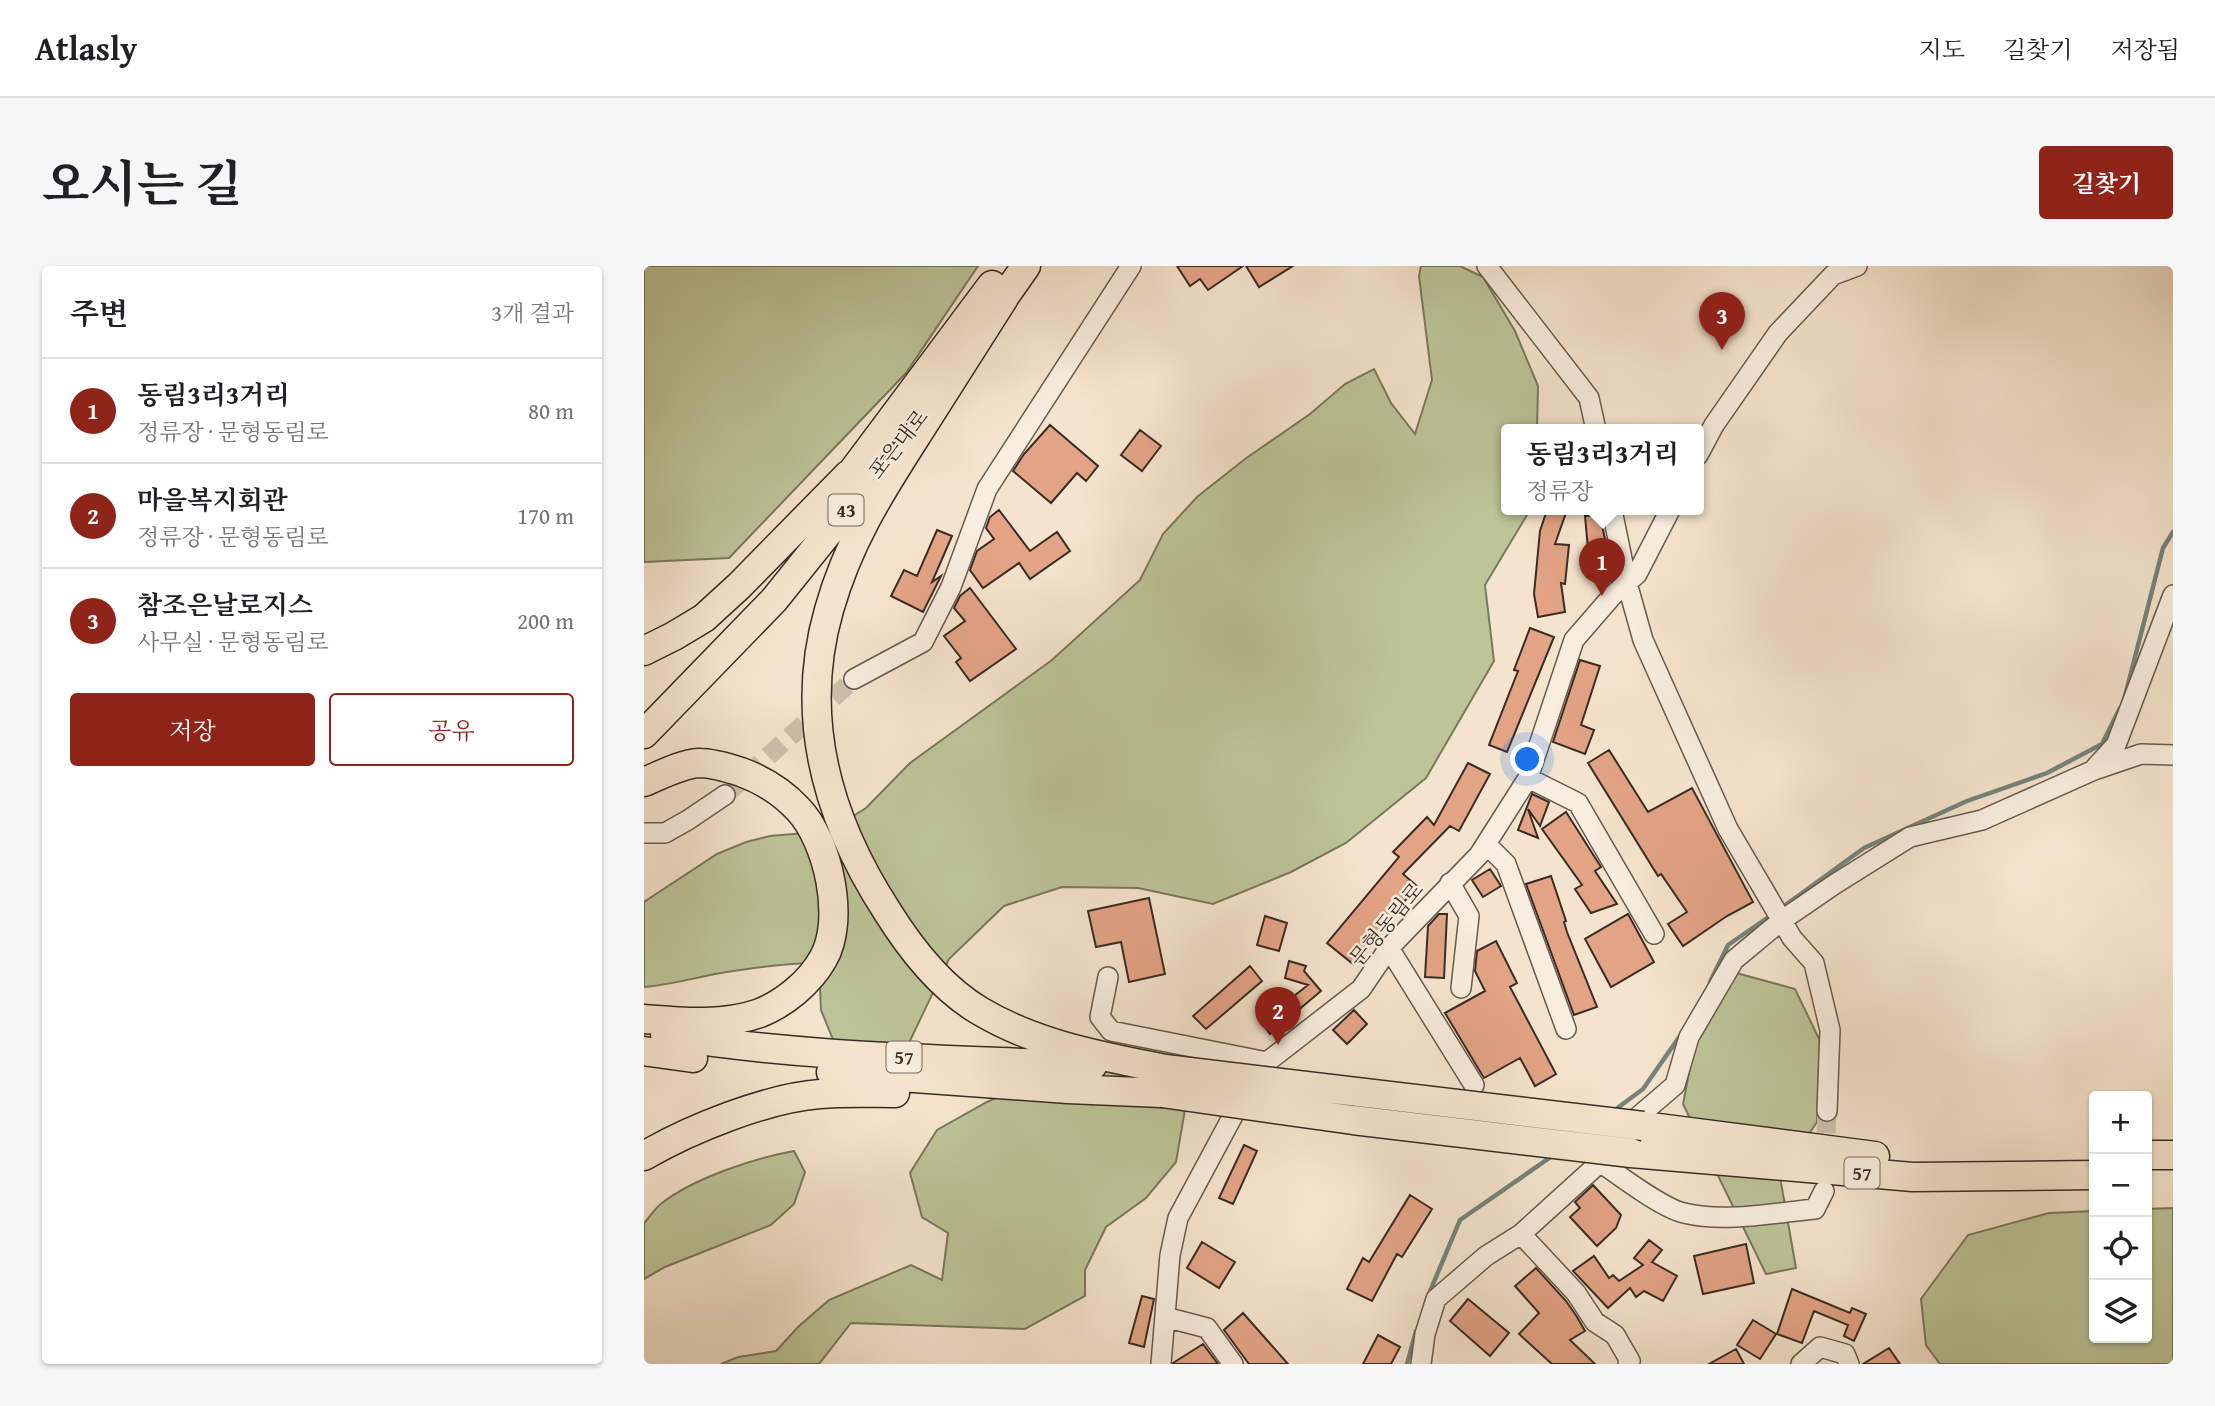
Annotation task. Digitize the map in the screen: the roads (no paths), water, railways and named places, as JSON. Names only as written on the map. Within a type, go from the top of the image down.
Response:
[{"type":"highway","name":"포은대로","points":[[644,708],[752,598],[862,460],[1006,266]]},
{"type":"highway","name":"포은대로","points":[[644,734],[774,600],[909,432],[1026,266]]},
{"type":"highway","points":[[1004,298],[870,509],[848,556],[829,611],[820,654],[816,696],[819,740],[827,783],[855,857],[877,896],[901,934],[922,960],[950,987],[977,1010],[1037,1038],[1094,1055],[1164,1081]]},
{"type":"highway","points":[[644,651],[704,618],[739,586],[862,460]]},
{"type":"highway","points":[[644,782],[675,769],[699,763],[757,778],[778,791],[800,811],[811,828],[831,878],[834,905],[825,957],[809,979],[786,999],[760,1013],[723,1021],[644,1019]]},
{"type":"highway","name":"57","points":[[644,1032],[710,1042],[1643,1126],[1908,1160],[2089,1156]]},
{"type":"highway","name":"57","points":[[644,1051],[821,1071],[1068,1089],[1164,1081],[1366,1121],[1631,1153],[1913,1177],[2089,1175]]},
{"type":"highway","points":[[644,1156],[699,1129],[749,1110],[818,1094],[1068,1089]]},
{"type":"highway","points":[[2152,1155],[2173,1155]]},
{"type":"highway","points":[[2152,1174],[2173,1174]]},
{"type":"street","points":[[854,680],[923,642],[951,587],[987,489],[1131,266]]},
{"type":"street","points":[[1487,266],[1589,398],[1595,424]]},
{"type":"street","points":[[1704,444],[1777,333],[1833,275],[1857,266]]},
{"type":"street","points":[[1613,515],[1627,583],[1643,640],[1722,817],[1781,921],[1814,963],[1830,1030],[1827,1111]]},
{"type":"street","name":"문형동림로","points":[[1161,1364],[1170,1255],[1178,1218],[1258,1069],[1361,989],[1389,948],[1479,855],[1528,778],[1574,639],[1637,574],[1667,515]]},
{"type":"street","points":[[2094,770],[2116,745],[2173,595]]},
{"type":"street","points":[[1421,1364],[1425,1334],[1436,1299],[1486,1256],[1521,1234],[1606,1157],[1619,1133],[1675,1085],[1689,1037],[1734,960],[1781,921],[1910,837],[1982,820],[2094,770],[2141,754],[2173,755]]},
{"type":"street","points":[[1528,778],[1578,803],[1654,934]]},
{"type":"street","points":[[644,832],[665,833],[724,795]]},
{"type":"street","points":[[1486,844],[1506,864],[1566,1029]]},
{"type":"street","points":[[1450,883],[1469,916],[1461,988]]},
{"type":"street","points":[[1389,948],[1474,1085]]},
{"type":"street","points":[[1108,977],[1100,1017],[1111,1031],[1267,1062]]},
{"type":"street","points":[[1600,1162],[1682,1213],[1722,1217],[1815,1209],[1824,1191]]},
{"type":"street","points":[[1521,1234],[1576,1293],[1595,1322],[1615,1335],[1630,1361],[1628,1364]]},
{"type":"street","points":[[1164,1317],[1207,1328],[1233,1364]]},
{"type":"street","points":[[1801,1364],[1820,1347],[1844,1354],[1849,1364]]},
{"type":"waterway","points":[[2124,700],[2163,548],[2173,532]]},
{"type":"waterway","points":[[1780,909],[1864,848],[1967,801],[2047,773],[2102,744],[2120,708]]},
{"type":"waterway","points":[[1710,982],[1728,945],[1773,914]]},
{"type":"waterway","points":[[1612,1112],[1643,1089],[1682,1033]]},
{"type":"waterway","points":[[1428,1296],[1460,1220],[1555,1154]]},
{"type":"waterway","points":[[1407,1364],[1416,1331]]},
{"type":"tunnel","points":[[725,795],[854,679]]},
{"type":"tunnel","points":[[1825,1162],[1827,1111]]},
{"type":"place","name":"참조은날로지스","points":[[1722,350]]},
{"type":"place","name":"동림3리3거리","points":[[1602,596]]},
{"type":"place","name":"마을복지회관","points":[[1278,1045]]}]
